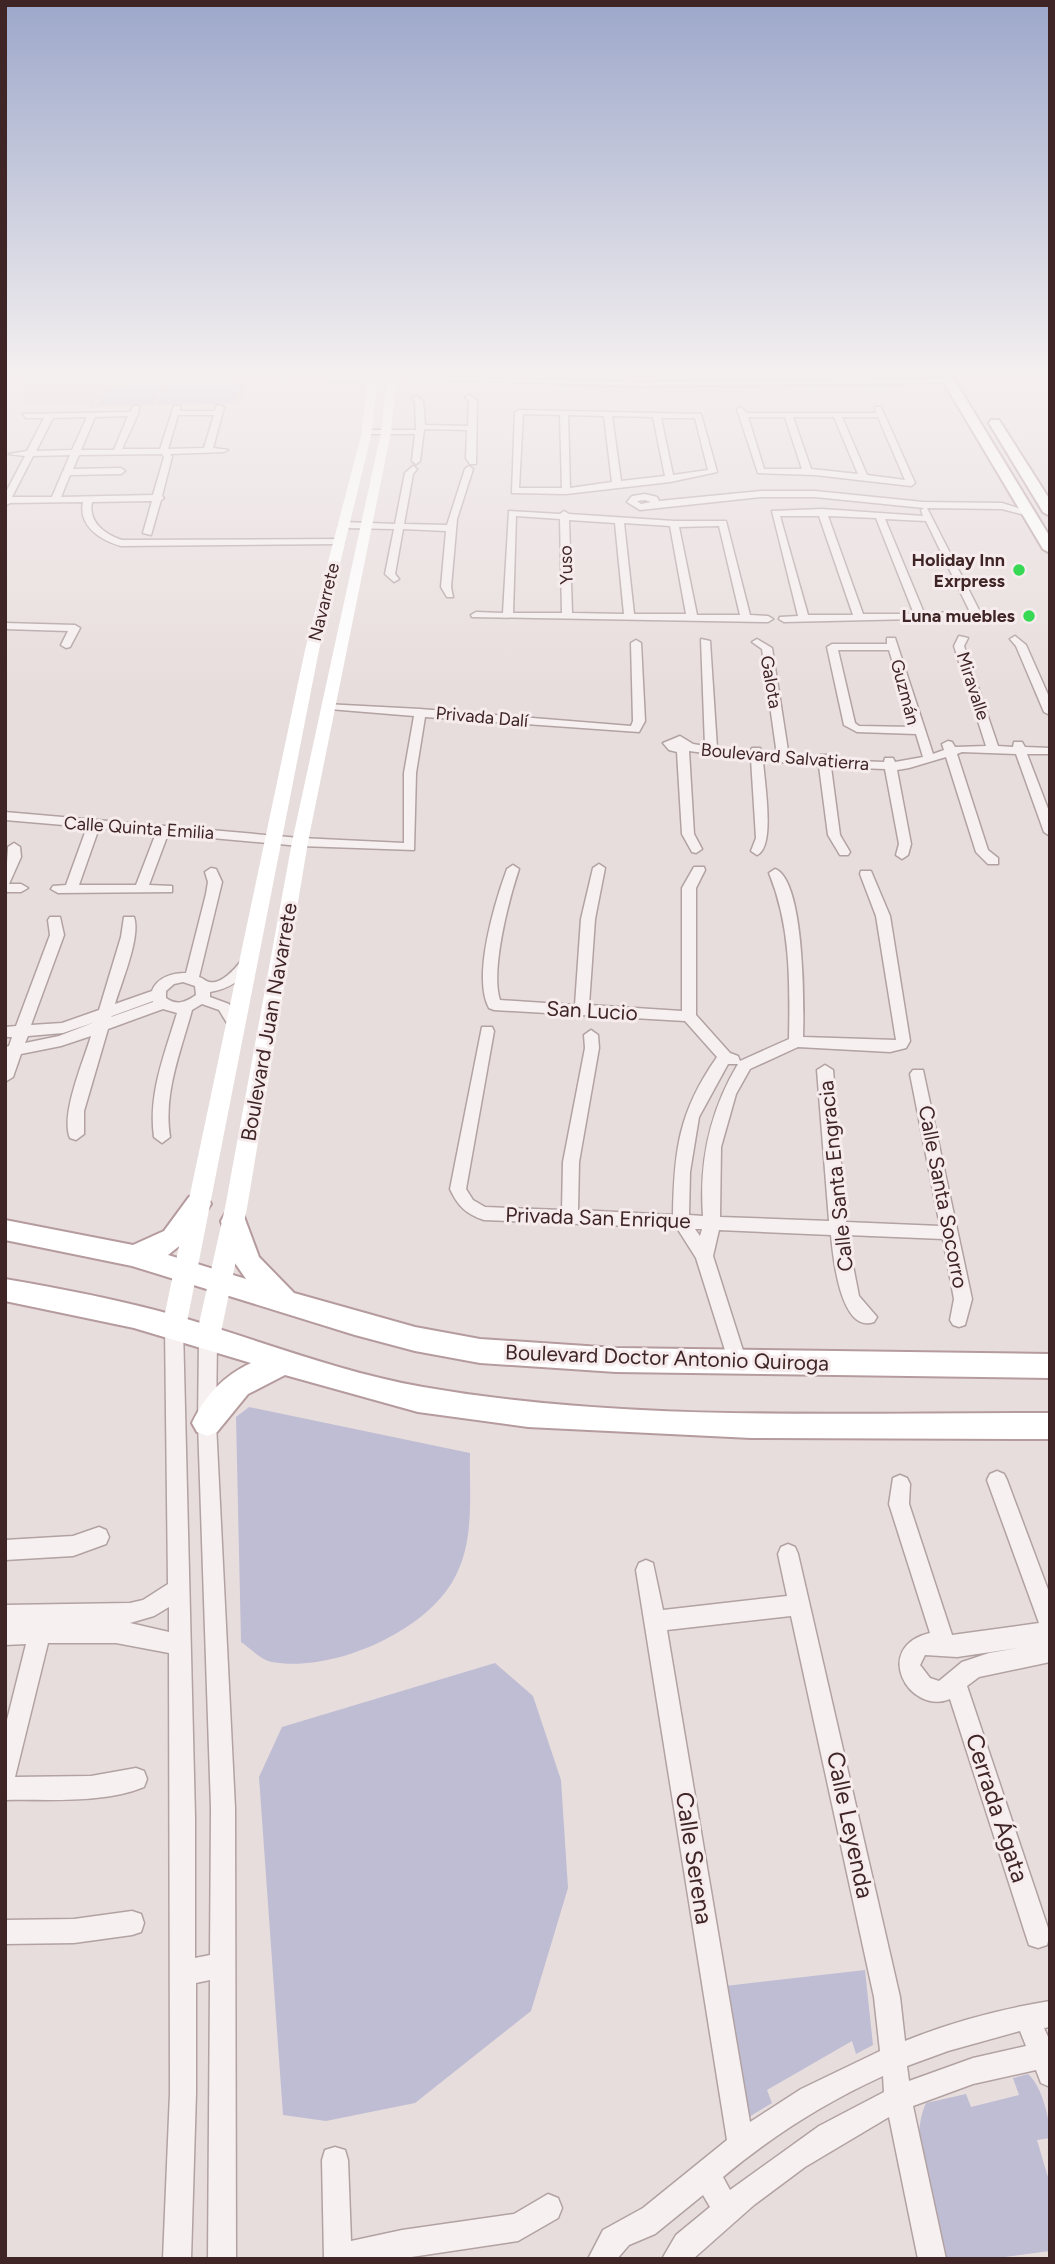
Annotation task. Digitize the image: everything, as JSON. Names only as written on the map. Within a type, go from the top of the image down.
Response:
[{"type":"main road","name":"Navarrete","points":[[300,705],[355,482]]},
{"type":"main road","name":"Navarrete","points":[[329,706],[375,482]]},
{"type":"main road","points":[[1010,482],[1050,549]]},
{"type":"main road","points":[[1032,482],[1050,512]]},
{"type":"main road","name":"Boulevard Juan Navarrete","points":[[174,1327],[300,705]]},
{"type":"main road","name":"Boulevard Juan Navarrete","points":[[208,1338],[232,1226],[300,842],[329,706]]},
{"type":"main road","points":[[132,1255],[164,1247],[175,1240],[196,1216],[212,1237],[232,1226],[248,1263],[290,1305]]},
{"type":"main road","name":"Boulevard Doctor Antonio Quiroga","points":[[5,1230],[63,1239],[132,1255],[290,1305],[415,1339],[480,1351],[556,1357],[738,1363],[1050,1366]]},
{"type":"main road","points":[[5,1290],[77,1302],[174,1327],[282,1363],[451,1405],[601,1421],[1050,1426]]},
{"type":"main road","points":[[206,1423],[223,1395],[241,1382],[282,1363]]},
{"type":"street","points":[[16,482],[6,502],[88,499],[111,490],[115,482]]},
{"type":"street","points":[[55,500],[64,482]]},
{"type":"street","points":[[93,482],[111,490],[160,498]]},
{"type":"street","points":[[149,537],[164,482]]},
{"type":"street","points":[[394,579],[390,574],[393,528],[406,482]]},
{"type":"street","points":[[450,595],[446,587],[451,528],[466,482]]},
{"type":"street","points":[[508,616],[515,482]]},
{"type":"street","points":[[566,482],[566,491]]},
{"type":"street","points":[[513,502],[564,514],[619,520],[645,502],[667,482]]},
{"type":"street","points":[[831,482],[843,513]]},
{"type":"street","points":[[845,482],[858,513]]},
{"type":"street","points":[[884,482],[902,484],[910,482]]},
{"type":"street","points":[[513,502],[617,484],[674,524],[714,521],[725,524],[746,618]]},
{"type":"street","points":[[923,505],[995,501],[1008,496],[1013,487]]},
{"type":"street","points":[[645,502],[742,493],[835,494],[923,505],[992,506],[1028,513]]},
{"type":"street","points":[[88,499],[85,514],[115,541],[149,537],[342,532],[365,527],[451,528]]},
{"type":"street","points":[[923,505],[976,615]]},
{"type":"street","points":[[804,618],[774,516],[780,513],[822,512],[930,519]]},
{"type":"street","points":[[822,512],[860,619]]},
{"type":"street","name":"Yuso","points":[[564,514],[568,617]]},
{"type":"street","points":[[880,517],[920,617]]},
{"type":"street","points":[[619,520],[629,617]]},
{"type":"street","points":[[674,524],[692,618]]},
{"type":"street","points":[[476,615],[768,619]]},
{"type":"street","points":[[784,619],[997,615]]},
{"type":"street","points":[[5,626],[75,628],[66,645]]},
{"type":"street","name":"Miravalle","points":[[963,638],[959,646],[991,742]]},
{"type":"street","points":[[1014,639],[1021,645],[1050,712]]},
{"type":"street","points":[[705,641],[711,746]]},
{"type":"street","name":"Galota","points":[[757,642],[767,648],[783,758]]},
{"type":"street","name":"Guzmán","points":[[892,642],[919,731],[857,729],[850,725],[832,647],[892,642]]},
{"type":"street","name":"Privada Dalí","points":[[329,706],[637,725],[636,643]]},
{"type":"street","name":"Calle Quinta Emilia","points":[[5,817],[300,842],[410,847],[410,773],[420,712]]},
{"type":"street","points":[[919,731],[927,755]]},
{"type":"street","name":"Boulevard Salvatierra","points":[[696,849],[688,834],[685,746],[711,746],[783,758],[889,763],[950,747],[991,742],[1050,751]]},
{"type":"street","name":"Boulevard Salvatierra","points":[[1019,747],[1050,745]]},
{"type":"street","points":[[950,747],[982,852],[993,861]]},
{"type":"street","points":[[1019,747],[1050,832]]},
{"type":"street","points":[[756,754],[762,838],[757,851]]},
{"type":"street","points":[[824,760],[834,835],[844,852]]},
{"type":"street","points":[[889,763],[905,844],[902,855]]},
{"type":"street","points":[[94,826],[65,889],[167,889]]},
{"type":"street","points":[[141,889],[163,830]]},
{"type":"street","points":[[5,881],[15,857],[14,847]]},
{"type":"street","name":"San Lucio","points":[[513,869],[491,967],[489,997],[495,1005],[689,1016]]},
{"type":"street","points":[[582,1010],[588,919],[599,869]]},
{"type":"street","points":[[699,870],[689,888],[689,1016],[725,1057],[746,1065]]},
{"type":"street","points":[[211,872],[215,882],[213,894],[192,977],[202,993],[224,1007],[235,1024]]},
{"type":"street","points":[[775,873],[786,902],[795,950],[796,1042]]},
{"type":"street","points":[[704,1256],[712,1223],[710,1199],[713,1147],[728,1094],[746,1065],[796,1042],[890,1047],[901,1044],[901,1023],[883,916],[866,874]]},
{"type":"street","points":[[5,888],[21,888]]},
{"type":"street","points":[[5,1077],[11,1051],[22,1033],[57,935],[55,920]]},
{"type":"street","points":[[76,1134],[76,1111],[128,937],[129,920]]},
{"type":"street","points":[[162,1137],[159,1118],[162,1098],[186,1007],[202,993],[230,980],[247,963]]},
{"type":"street","points":[[160,999],[170,981],[192,977]]},
{"type":"street","points":[[11,1051],[61,1041],[102,1021],[160,999],[186,1007]]},
{"type":"street","points":[[5,1032],[22,1033],[102,1021]]},
{"type":"street","name":"Privada San Enrique","points":[[487,1031],[458,1189],[464,1203],[484,1213],[950,1233]]},
{"type":"street","points":[[570,1216],[571,1162],[592,1048],[591,1035]]},
{"type":"street","points":[[725,1057],[705,1086],[691,1118],[682,1172],[681,1221],[704,1256],[738,1363]]},
{"type":"street","name":"Calle Santa Engracia","points":[[825,1070],[838,1228],[851,1299],[868,1317]]},
{"type":"street","name":"Calle Santa Socorro","points":[[918,1074],[963,1299],[959,1320]]},
{"type":"street","points":[[174,1327],[183,1972],[181,2183],[177,2259]]},
{"type":"street","points":[[208,1338],[206,1423],[223,1808],[222,2259]]},
{"type":"street","points":[[997,1480],[1050,1624]]},
{"type":"street","points":[[900,1484],[899,1504],[945,1645]]},
{"type":"street","points":[[5,1550],[73,1546],[99,1537]]},
{"type":"street","name":"Calle Leyenda","points":[[788,1554],[884,1984],[898,2098],[932,2259]]},
{"type":"street","name":"Calle Serena","points":[[646,1570],[741,2147]]},
{"type":"street","points":[[129,1622],[178,1591]]},
{"type":"street","points":[[655,1621],[799,1605]]},
{"type":"street","points":[[5,1615],[42,1624]]},
{"type":"street","points":[[5,1634],[42,1624],[129,1622],[180,1646]]},
{"type":"street","points":[[5,1774],[42,1624]]},
{"type":"street","points":[[1050,1632],[957,1646],[919,1646],[910,1658],[909,1667],[920,1685],[930,1691],[947,1690],[962,1674],[979,1667],[1050,1651]]},
{"type":"street","name":"Cerrada Ágata","points":[[955,1682],[1038,1936]]},
{"type":"street","points":[[5,1789],[46,1790],[136,1779]]},
{"type":"street","points":[[5,1932],[74,1931],[132,1923]]},
{"type":"street","points":[[183,1972],[223,1966]]},
{"type":"street","points":[[602,2259],[615,2236],[650,2221],[706,2174],[794,2108],[894,2058],[1038,2015],[1047,2062],[949,2079],[898,2098],[864,2115],[764,2179],[686,2245],[676,2259]]},
{"type":"street","points":[[335,2160],[338,2258],[402,2244],[518,2227],[548,2208]]},
{"type":"street","points":[[706,2174],[727,2211]]},
{"type":"shaded area","points":[[249,1407],[470,1453],[469,1530],[462,1561],[443,1595],[424,1614],[377,1644],[323,1661],[296,1664],[272,1662],[241,1642],[236,1417]]},
{"type":"shaded area","points":[[495,1663],[533,1696],[561,1780],[568,1888],[531,2011],[415,2103],[326,2121],[283,2115],[259,1777],[282,1727]]},
{"type":"shaded area","points":[[865,1970],[873,2045],[856,2054],[852,2041],[767,2090],[772,2103],[749,2117],[725,1986]]},
{"type":"shaded area","points":[[1028,2074],[1041,2095],[1050,2130],[1050,2138],[1037,2140],[1050,2184],[1050,2251],[990,2259],[941,2259],[920,2159],[921,2120],[926,2103],[966,2094],[971,2107],[1019,2095],[1013,2078]]},
{"type":"place","name":"Holiday Inn Exrpress","points":[[1019,570]]},
{"type":"place","name":"Luna muebles","points":[[1029,616]]}]
